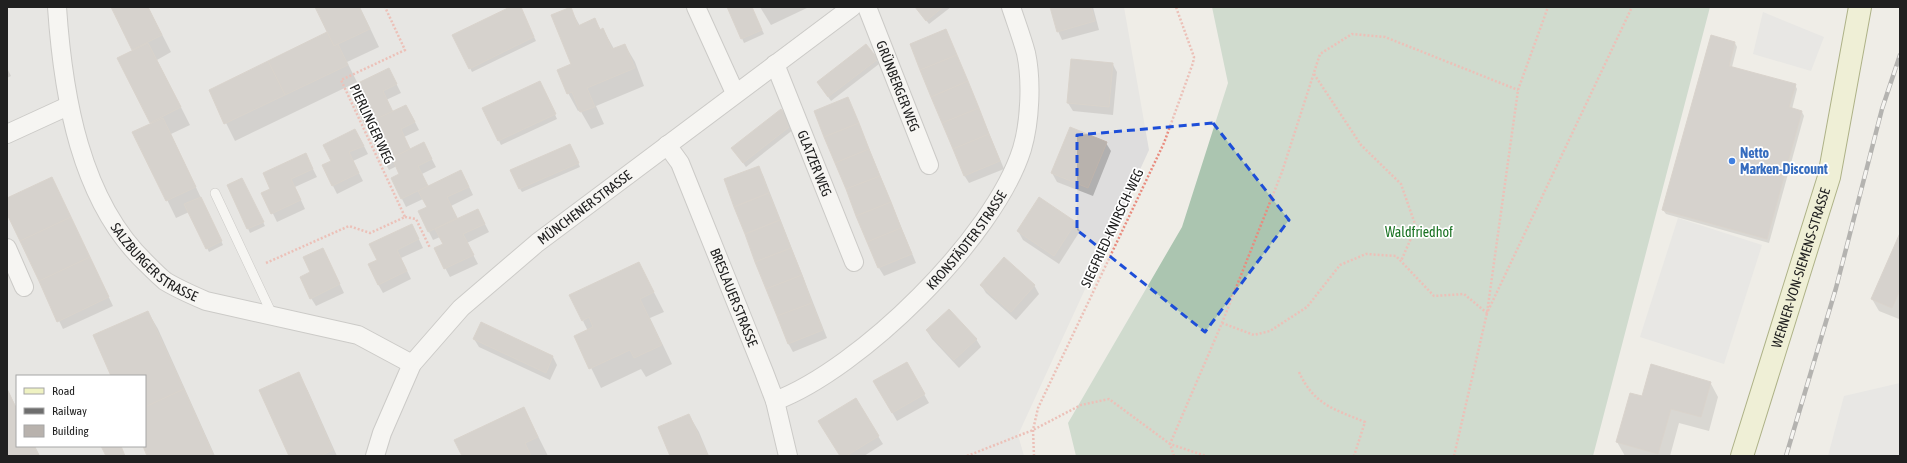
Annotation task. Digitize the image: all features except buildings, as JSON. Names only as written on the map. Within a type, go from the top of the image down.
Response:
[{"type":"street","name":"SALZBURGER STRASSE","points":[[57,7],[60,49],[68,106],[85,162],[98,196],[116,229],[135,253],[164,280],[186,293],[206,301],[358,334],[412,364]]},
{"type":"street","points":[[696,7],[735,93]]},
{"type":"street","name":"MÜNCHENER STRASSE","points":[[375,456],[382,433],[412,364],[461,308],[537,243],[735,93],[852,7]]},
{"type":"street","name":"GRÜNBERGER WEG","points":[[867,7],[929,165]]},
{"type":"street","name":"KRONSTÄDTER STRASSE","points":[[775,401],[791,395],[838,366],[891,323],[928,287],[971,240],[1003,193],[1022,149],[1030,106],[1026,54],[1011,7]]},
{"type":"street","name":"WERNER-VON-SIEMENS-STRASSE","points":[[1742,456],[1829,177],[1860,7]]},
{"type":"street","name":"GLATZER WEG","points":[[775,64],[854,262]]},
{"type":"street","points":[[7,134],[68,106]]},
{"type":"street","name":"BRESLAUER STRASSE","points":[[667,145],[680,163],[775,401],[788,456]]},
{"type":"street","points":[[7,248],[24,286]]},
{"type":"lane","points":[[215,193],[270,310],[269,315]]},
{"type":"path","name":"PIERLINGER WEG","points":[[385,7],[405,50],[341,80],[405,217],[416,220],[430,248]]},
{"type":"path","name":"SIEGFRIED-KNIRSCH-WEG","points":[[1034,456],[1033,430],[1038,408],[1164,143],[1193,63],[1194,57],[1176,7]]},
{"type":"path","points":[[1454,456],[1486,313],[1518,90],[1548,7]]},
{"type":"path","points":[[1486,313],[1632,7]]},
{"type":"path","points":[[1174,456],[1170,444],[1222,323],[1282,172],[1320,54],[1352,34],[1385,36],[1518,90]]},
{"type":"path","points":[[1313,73],[1361,145],[1401,184],[1416,227],[1401,261]]},
{"type":"path","points":[[251,270],[349,226],[370,233],[405,217]]},
{"type":"path","points":[[1222,323],[1254,335],[1270,331],[1307,307],[1340,265],[1366,254],[1396,256],[1434,296],[1464,294],[1486,313]]},
{"type":"path","points":[[1299,372],[1305,385],[1323,404],[1364,422],[1354,456]]},
{"type":"path","points":[[966,456],[1033,430],[1081,405],[1109,399],[1170,444],[1206,456]]},
{"type":"highlighted area","points":[[1213,123],[1289,220],[1205,332],[1077,230],[1077,135]]},
{"type":"shaded area","points":[[7,7],[1124,7],[1149,150],[1018,435],[1024,456],[7,456]]},
{"type":"shaded area","points":[[1763,12],[1824,37],[1811,71],[1753,54]]},
{"type":"shaded area","points":[[1678,218],[1762,245],[1724,364],[1640,337]]},
{"type":"shaded area","points":[[1900,383],[1900,456],[1828,456],[1844,396]]},
{"type":"green space","name":"Waldfriedhof","points":[[1212,7],[1710,7],[1593,456],[1076,456],[1068,423],[1182,227],[1228,83]]},
{"type":"railway","points":[[1786,456],[1836,288],[1882,109],[1900,55]]},
{"type":"place","name":"Netto Marken-Discount","points":[[1732,161]]}]
